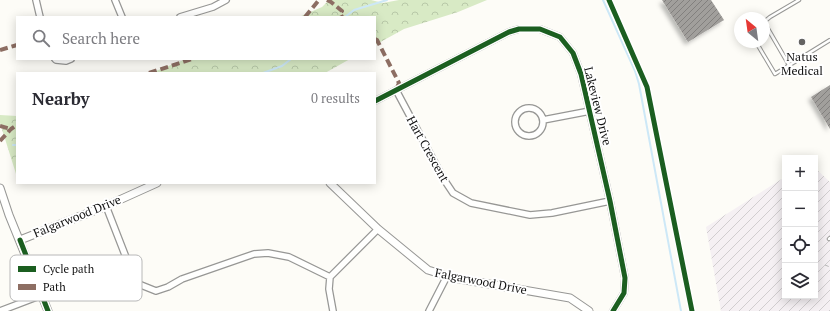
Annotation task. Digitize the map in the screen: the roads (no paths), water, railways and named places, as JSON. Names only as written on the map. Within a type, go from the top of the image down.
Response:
[{"type":"street","points":[[36,0],[40,16]]},
{"type":"street","points":[[115,0],[122,16]]},
{"type":"street","points":[[183,16],[213,7],[224,0]]},
{"type":"street","name":"Lakeview Drive","points":[[376,100],[519,28],[540,29],[560,37],[573,53],[581,74],[610,201],[625,278],[624,292],[613,311]]},
{"type":"street","points":[[56,60],[68,60]]},
{"type":"street","name":"Hart Crescent","points":[[396,90],[443,178],[453,192],[471,203],[530,215],[552,213],[610,201]]},
{"type":"street","points":[[525,109],[538,112],[543,120],[542,128],[535,135],[531,136],[522,134],[517,128],[516,124],[518,115],[525,109]]},
{"type":"street","points":[[543,120],[590,111]]},
{"type":"street","name":"Falgarwood Drive","points":[[20,240],[106,206],[155,184]]},
{"type":"street","name":"Falgarwood Drive","points":[[331,184],[378,229],[428,270],[447,276],[570,298],[589,311]]},
{"type":"street","points":[[0,188],[26,255]]},
{"type":"street","points":[[106,206],[125,255]]},
{"type":"street","points":[[333,311],[329,289],[330,277],[378,229]]},
{"type":"street","points":[[142,285],[156,291],[168,287],[182,279],[254,254],[268,253],[289,257],[330,277]]},
{"type":"street","points":[[429,311],[447,276]]},
{"type":"street","points":[[0,311],[26,301]]},
{"type":"street","points":[[44,301],[48,311]]},
{"type":"lane","points":[[770,17],[798,0]]},
{"type":"lane","points":[[770,32],[789,65]]},
{"type":"lane","points":[[760,48],[775,74],[830,40]]},
{"type":"waterway","points":[[346,16],[354,10],[387,0]]},
{"type":"waterway","points":[[603,0],[635,71],[639,84],[681,311]]},
{"type":"waterway","points":[[266,72],[282,66],[290,60]]},
{"type":"place","name":"Natus Medical","points":[[802,42]]}]
